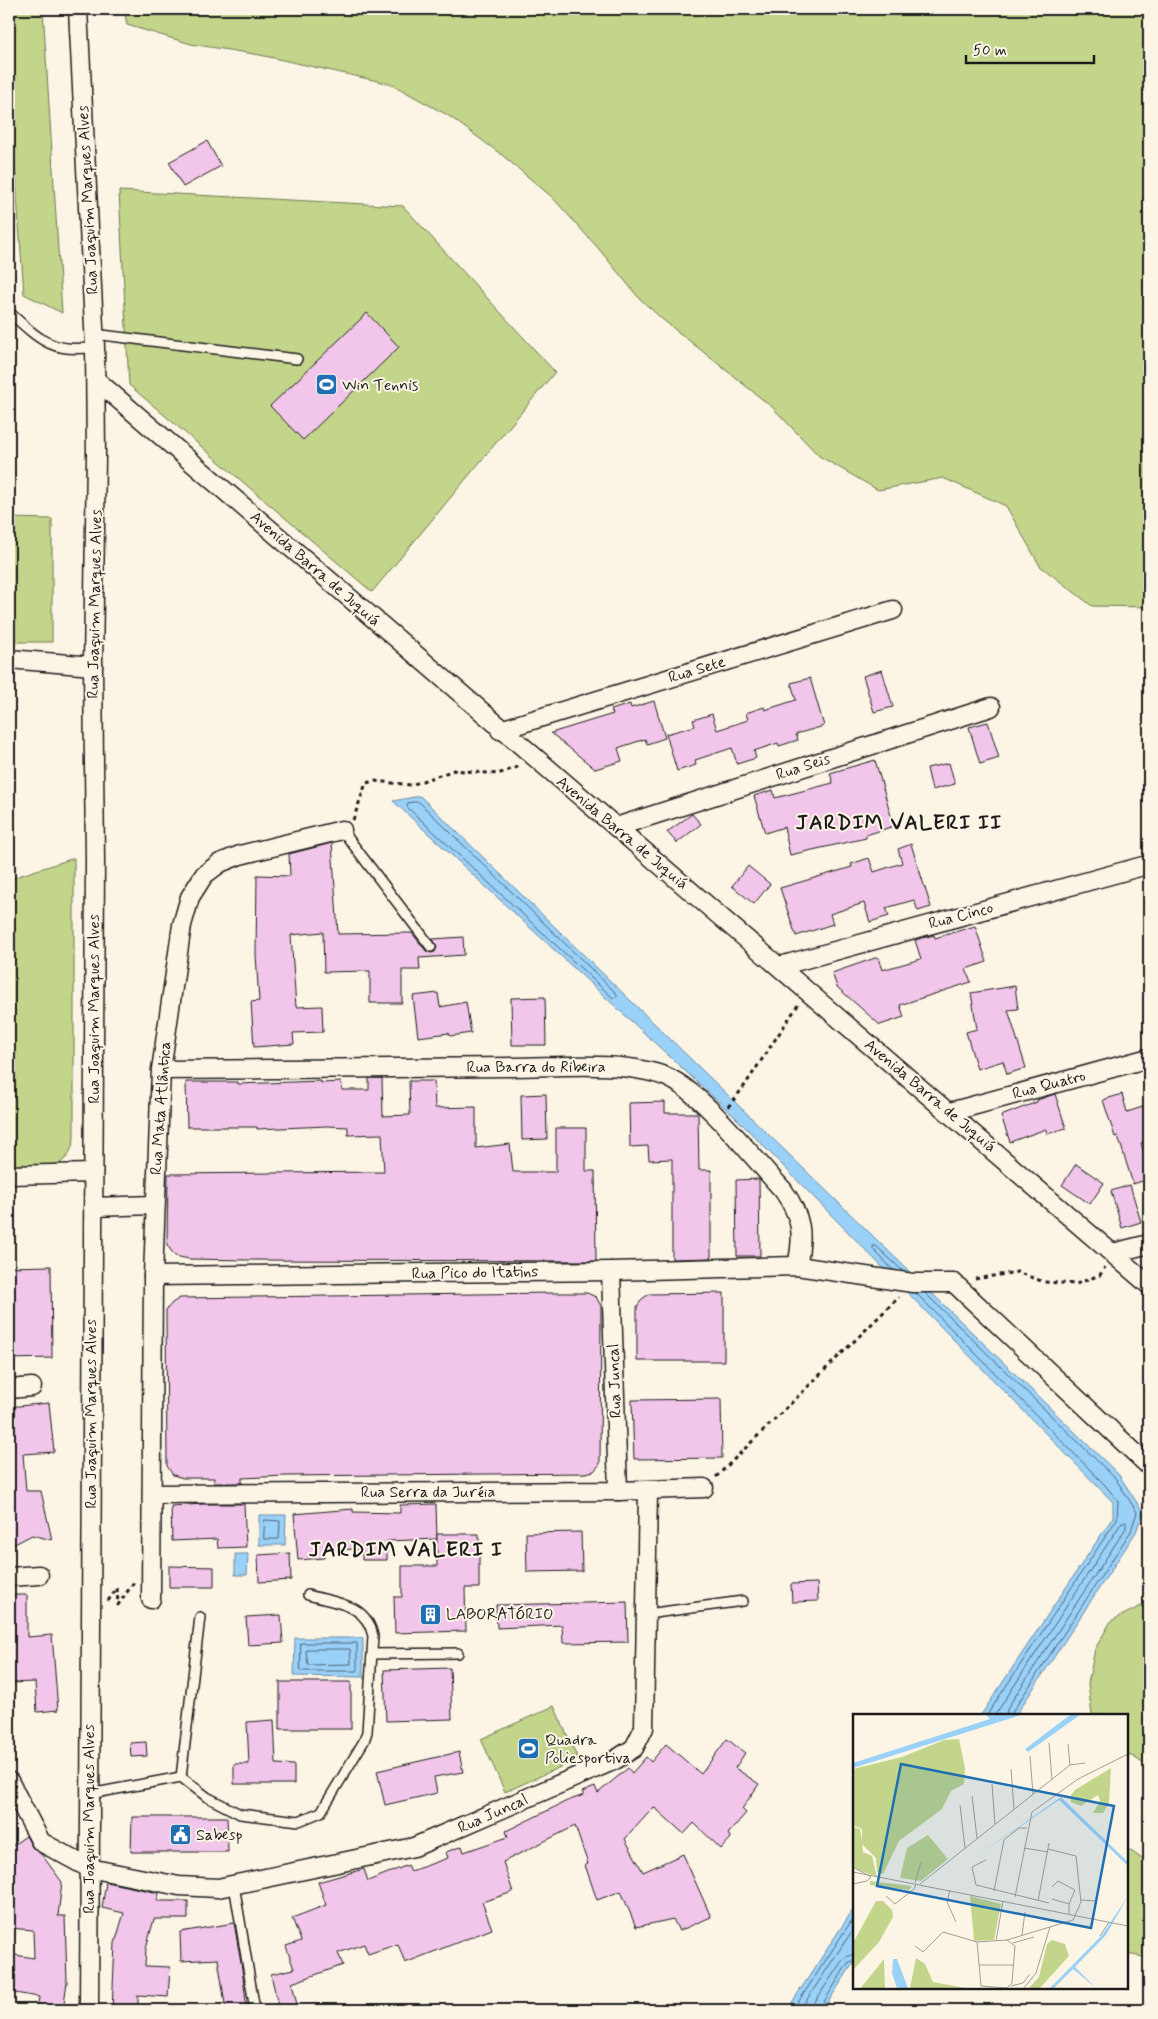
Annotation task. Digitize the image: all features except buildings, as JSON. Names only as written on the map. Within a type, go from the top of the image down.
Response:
[{"type":"street","name":"Rua Joaquim Marques Alves","points":[[78,9],[96,380],[93,666],[93,1173],[89,2010]]},
{"type":"street","name":"Avenida Barra de Juquiá","points":[[96,380],[500,730],[780,966],[806,992],[950,1112],[1149,1285]]},
{"type":"street","name":"Rua Sete","points":[[500,730],[893,610]]},
{"type":"street","points":[[9,659],[93,666]]},
{"type":"street","name":"Rua Seis","points":[[616,827],[991,707]]},
{"type":"street","name":"Rua Mata Atlântica","points":[[151,1599],[154,1205],[160,1070],[182,925],[190,897],[204,875],[220,863],[240,855],[342,830]]},
{"type":"street","name":"Rua Cinco","points":[[780,966],[1143,866]]},
{"type":"street","name":"Rua Quatro","points":[[950,1112],[1149,1058]]},
{"type":"street","name":"Rua Barra do Ribeira","points":[[160,1070],[410,1067],[611,1068],[646,1070],[668,1078],[691,1092],[783,1190],[791,1202],[799,1221],[802,1242],[797,1266]]},
{"type":"street","points":[[9,1175],[93,1173]]},
{"type":"street","points":[[92,1207],[154,1205]]},
{"type":"street","points":[[1113,1253],[1149,1244]]},
{"type":"street","name":"Rua Pico do Itatins","points":[[153,1276],[611,1271],[797,1266],[913,1283],[954,1283]]},
{"type":"street","name":"Rua Juncal","points":[[611,1271],[618,1491]]},
{"type":"street","points":[[954,1283],[1149,1466]]},
{"type":"street","points":[[9,1388],[32,1387]]},
{"type":"street","name":"Rua Serra da Juréia","points":[[152,1494],[648,1491],[704,1488]]},
{"type":"street","name":"Rua Juncal","points":[[9,1781],[41,1842],[89,1868],[198,1888],[234,1885],[414,1847],[626,1755],[639,1742],[644,1728],[648,1491]]},
{"type":"street","points":[[9,1576],[39,1575]]},
{"type":"lane","points":[[9,312],[38,338],[57,348],[68,350],[95,340],[297,359]]},
{"type":"lane","points":[[342,830],[431,947]]},
{"type":"lane","points":[[90,1794],[181,1777],[207,1797],[240,1814],[299,1821],[316,1816],[321,1812],[364,1741],[368,1721],[373,1654],[371,1628],[359,1610],[308,1595]]},
{"type":"lane","points":[[647,1614],[743,1601]]},
{"type":"lane","points":[[181,1777],[200,1617]]},
{"type":"lane","points":[[373,1654],[458,1653]]},
{"type":"lane","points":[[234,1885],[255,2010]]},
{"type":"path","points":[[342,830],[349,826],[354,819],[366,783],[375,781],[411,785],[454,770],[498,774],[518,766],[532,756]]},
{"type":"path","points":[[723,1113],[743,1088],[806,992]]},
{"type":"path","points":[[954,1283],[1017,1272],[1044,1282],[1076,1284],[1100,1275],[1113,1253]]},
{"type":"path","points":[[704,1488],[913,1283]]},
{"type":"path","points":[[106,1603],[117,1588],[118,1605],[150,1559]]},
{"type":"green space","points":[[9,9],[43,9],[62,313],[24,294],[9,86]]},
{"type":"green space","points":[[124,9],[1149,9],[1149,607],[1092,606],[1040,566],[1006,506],[943,478],[878,490],[819,456],[772,407],[662,319],[639,298],[598,248],[552,197],[502,155],[449,116],[391,84],[260,55],[191,44],[127,25]]},
{"type":"green space","points":[[119,191],[403,206],[555,372],[372,592],[129,385]]},
{"type":"green space","points":[[9,518],[52,519],[52,642],[9,642]]},
{"type":"green space","points":[[74,858],[74,1139],[65,1159],[58,1164],[41,1168],[9,1166],[9,879]]},
{"type":"green space","points":[[1149,1605],[1149,1767],[1128,1754],[1128,1714],[1092,1714],[1088,1684],[1095,1649],[1111,1621],[1141,1606]]},
{"type":"green space","name":"Quadra Poliesportiva","points":[[554,1706],[578,1759],[505,1792],[481,1739]]},
{"type":"green space","points":[[1128,1849],[1149,1864],[1149,1958],[1128,1954]]},
{"type":"water","points":[[420,796],[1119,1475],[1143,1512],[1136,1532],[1017,1714],[982,1714],[1113,1517],[1113,1502],[735,1117],[393,801]]},
{"type":"water","points":[[259,1515],[286,1515],[285,1545],[259,1545]]},
{"type":"water","points":[[235,1554],[248,1554],[247,1575],[235,1575]]},
{"type":"water","points":[[295,1638],[363,1638],[363,1677],[294,1676]]},
{"type":"water","points":[[853,1910],[853,1964],[823,2010],[787,2010]]},
{"type":"place","name":"Win Tennis","points":[[326,385]]},
{"type":"place","name":"LABORATÓRIO","points":[[430,1614]]},
{"type":"place","name":"Quadra Poliesportiva","points":[[529,1749]]},
{"type":"place","name":"Sabesp","points":[[180,1835]]},
{"type":"district","name":"JARDIM VALERI II","points":[[899,823]]},
{"type":"district","name":"JARDIM VALERI I","points":[[406,1550]]}]
